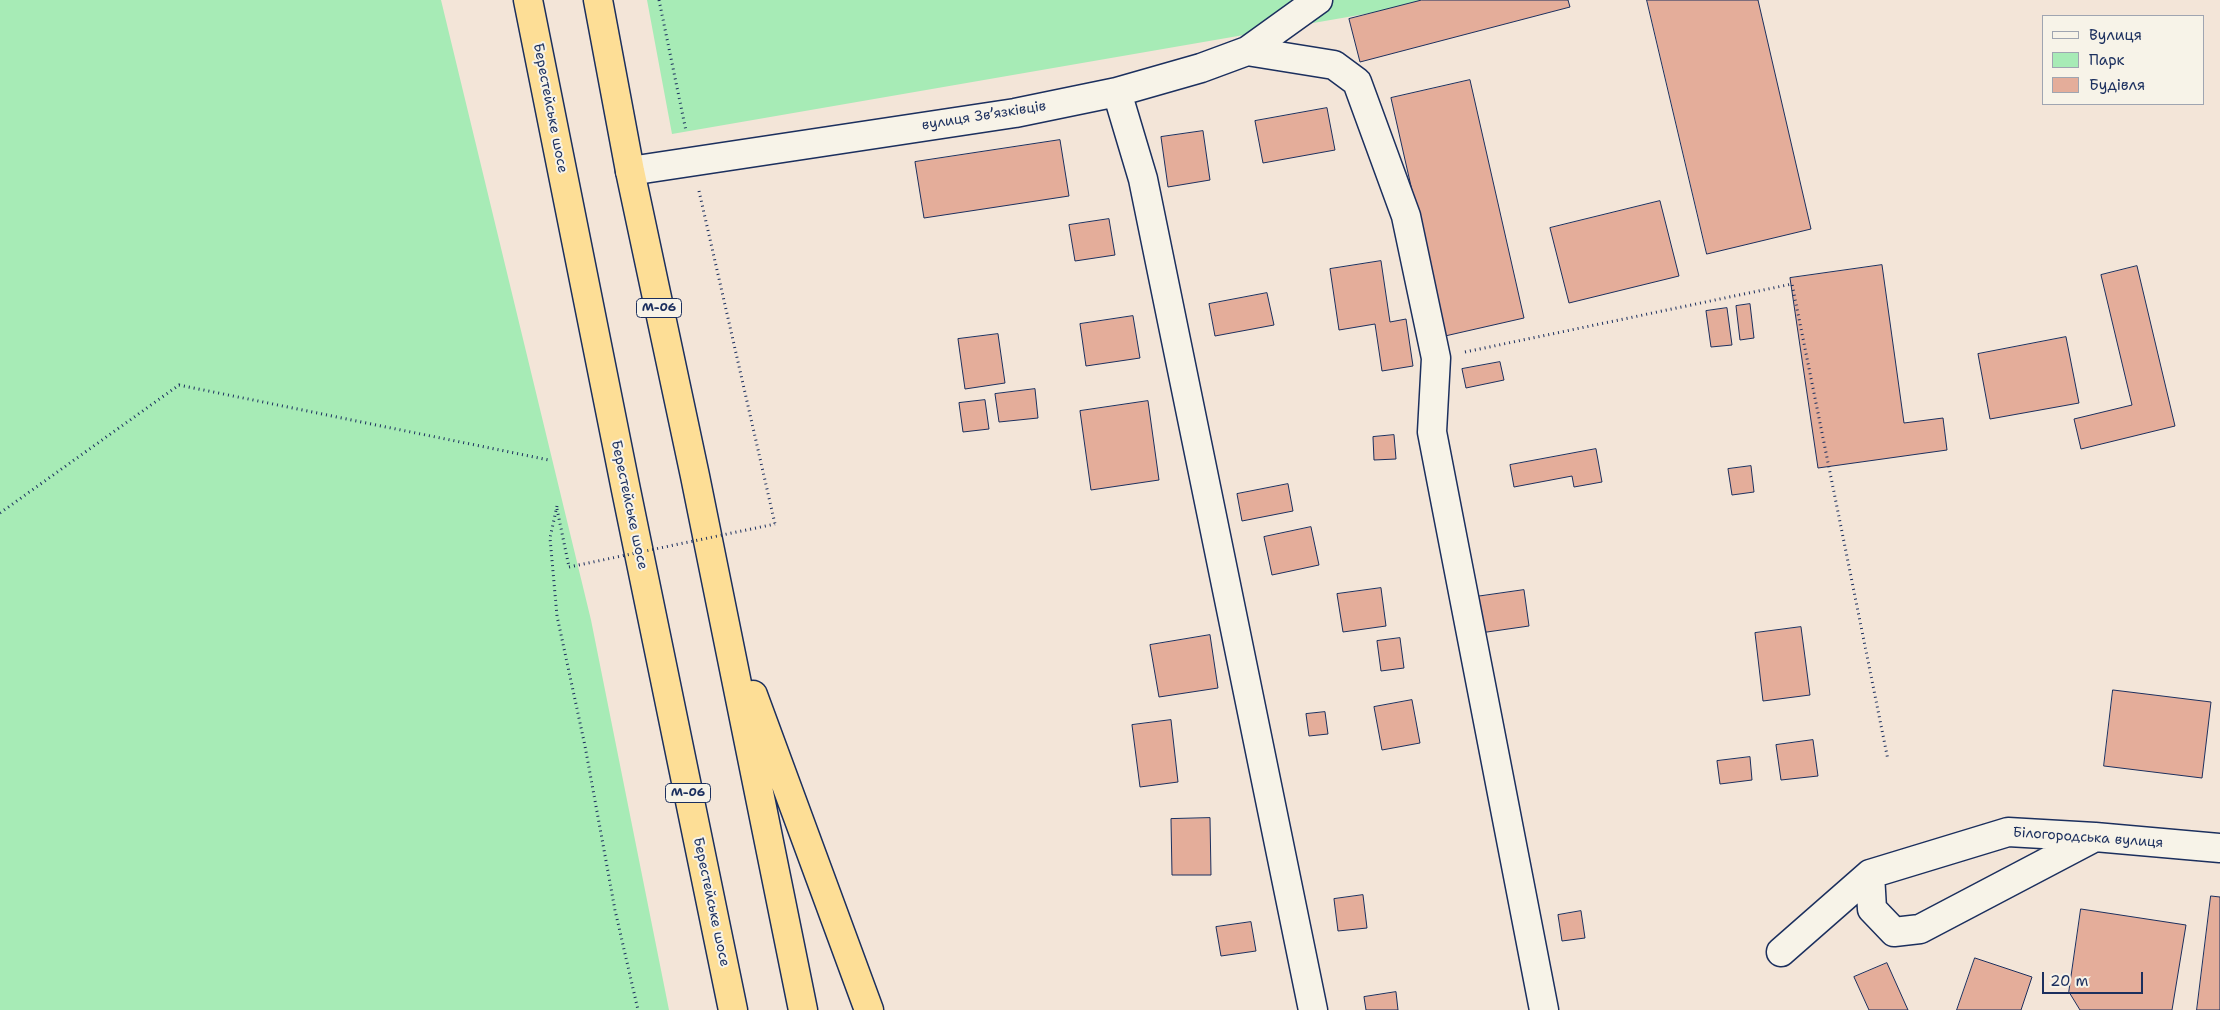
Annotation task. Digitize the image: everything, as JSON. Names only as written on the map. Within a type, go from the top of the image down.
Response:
[{"type":"highway","name":"Берестейське шосе","points":[[528,0],[733,1010]]},
{"type":"highway","name":"М-06","points":[[598,0],[630,171],[803,1010]]},
{"type":"highway","points":[[723,616],[870,1010]]},
{"type":"street","name":"вулиця Звʼязківців","points":[[630,171],[1015,113],[1117,92],[1200,68],[1247,51],[1318,0]]},
{"type":"street","points":[[1247,51],[1334,65],[1358,82],[1406,216],[1436,358],[1432,432],[1544,1010]]},
{"type":"street","points":[[1117,92],[1143,180],[1314,1010]]},
{"type":"street","name":"Білогородська вулиця","points":[[1782,952],[1870,874],[2008,832],[2095,837],[2220,848]]},
{"type":"street","points":[[1870,874],[1872,908],[1894,932],[1920,929],[2095,837]]},
{"type":"path","points":[[638,1010],[615,910],[585,746],[557,616],[550,538],[557,506],[569,567],[775,524],[693,161],[659,0]]},
{"type":"path","points":[[1436,358],[1792,284],[1888,760]]},
{"type":"path","points":[[0,513],[179,385],[549,460]]},
{"type":"green space","points":[[0,0],[441,0],[591,620],[669,1010],[0,1010]]},
{"type":"green space","points":[[647,0],[1446,0],[672,134]]},
{"type":"building","points":[[1422,0],[1568,0],[1570,7],[1360,62],[1349,19]]},
{"type":"building","points":[[1647,0],[1758,0],[1811,229],[1707,254]]},
{"type":"building","points":[[1470,80],[1524,318],[1445,336],[1391,98]]},
{"type":"building","points":[[1327,108],[1335,150],[1263,163],[1255,121]]},
{"type":"building","points":[[1203,131],[1210,180],[1168,187],[1161,137]]},
{"type":"building","points":[[1060,140],[1069,196],[924,218],[915,162]]},
{"type":"building","points":[[1660,201],[1679,276],[1569,303],[1550,228]]},
{"type":"building","points":[[1109,219],[1115,255],[1075,261],[1069,225]]},
{"type":"building","points":[[1381,261],[1390,322],[1406,319],[1413,366],[1382,371],[1375,324],[1339,330],[1330,269]]},
{"type":"building","points":[[1882,265],[1904,423],[1943,418],[1947,450],[1818,468],[1790,278]]},
{"type":"building","points":[[2137,266],[2175,426],[2081,449],[2074,419],[2132,405],[2101,275]]},
{"type":"building","points":[[1267,293],[1274,325],[1215,336],[1209,304]]},
{"type":"building","points":[[1750,304],[1754,338],[1740,340],[1736,306]]},
{"type":"building","points":[[1727,308],[1732,345],[1711,347],[1706,311]]},
{"type":"building","points":[[1133,316],[1140,358],[1086,366],[1080,324]]},
{"type":"building","points":[[998,334],[1005,383],[965,389],[958,339]]},
{"type":"building","points":[[2066,337],[2079,403],[1990,419],[1978,354]]},
{"type":"building","points":[[1500,362],[1504,380],[1466,388],[1462,369]]},
{"type":"building","points":[[1035,389],[1038,418],[999,422],[995,394]]},
{"type":"building","points":[[985,400],[989,429],[963,432],[959,403]]},
{"type":"building","points":[[1148,401],[1159,480],[1091,490],[1080,411]]},
{"type":"building","points":[[1394,435],[1396,459],[1374,460],[1373,437]]},
{"type":"building","points":[[1596,449],[1602,482],[1574,487],[1572,476],[1514,487],[1510,465]]},
{"type":"building","points":[[1751,466],[1754,492],[1732,495],[1728,469]]},
{"type":"building","points":[[1288,484],[1293,511],[1242,521],[1237,494]]},
{"type":"building","points":[[1311,527],[1319,565],[1272,575],[1264,537]]},
{"type":"building","points":[[1381,588],[1386,626],[1343,632],[1337,594]]},
{"type":"building","points":[[1524,590],[1529,626],[1480,633],[1475,597]]},
{"type":"building","points":[[1801,627],[1810,695],[1763,701],[1755,633]]},
{"type":"building","points":[[1210,635],[1218,688],[1159,697],[1150,645]]},
{"type":"building","points":[[1400,638],[1404,668],[1381,671],[1377,641]]},
{"type":"building","points":[[2113,690],[2211,702],[2202,778],[2104,766]]},
{"type":"building","points":[[1412,700],[1420,743],[1382,750],[1374,707]]},
{"type":"building","points":[[1325,712],[1328,734],[1309,736],[1306,714]]},
{"type":"building","points":[[1171,720],[1178,782],[1140,787],[1132,725]]},
{"type":"building","points":[[1813,740],[1818,776],[1781,780],[1776,745]]},
{"type":"building","points":[[1750,757],[1752,780],[1720,784],[1717,761]]},
{"type":"building","points":[[1210,818],[1211,875],[1172,875],[1171,819]]},
{"type":"building","points":[[1363,895],[1367,928],[1338,931],[1334,899]]},
{"type":"building","points":[[2211,896],[2220,897],[2220,1010],[2197,1010]]},
{"type":"building","points":[[2081,909],[2186,925],[2172,1010],[2080,1010],[2069,992]]},
{"type":"building","points":[[1581,911],[1585,938],[1562,941],[1558,915]]},
{"type":"building","points":[[1251,922],[1256,951],[1221,956],[1216,927]]},
{"type":"building","points":[[1975,958],[2032,977],[2021,1010],[1957,1010]]},
{"type":"building","points":[[1887,963],[1908,1010],[1869,1010],[1854,977]]},
{"type":"building","points":[[1396,992],[1398,1010],[1366,1010],[1364,997]]}]
